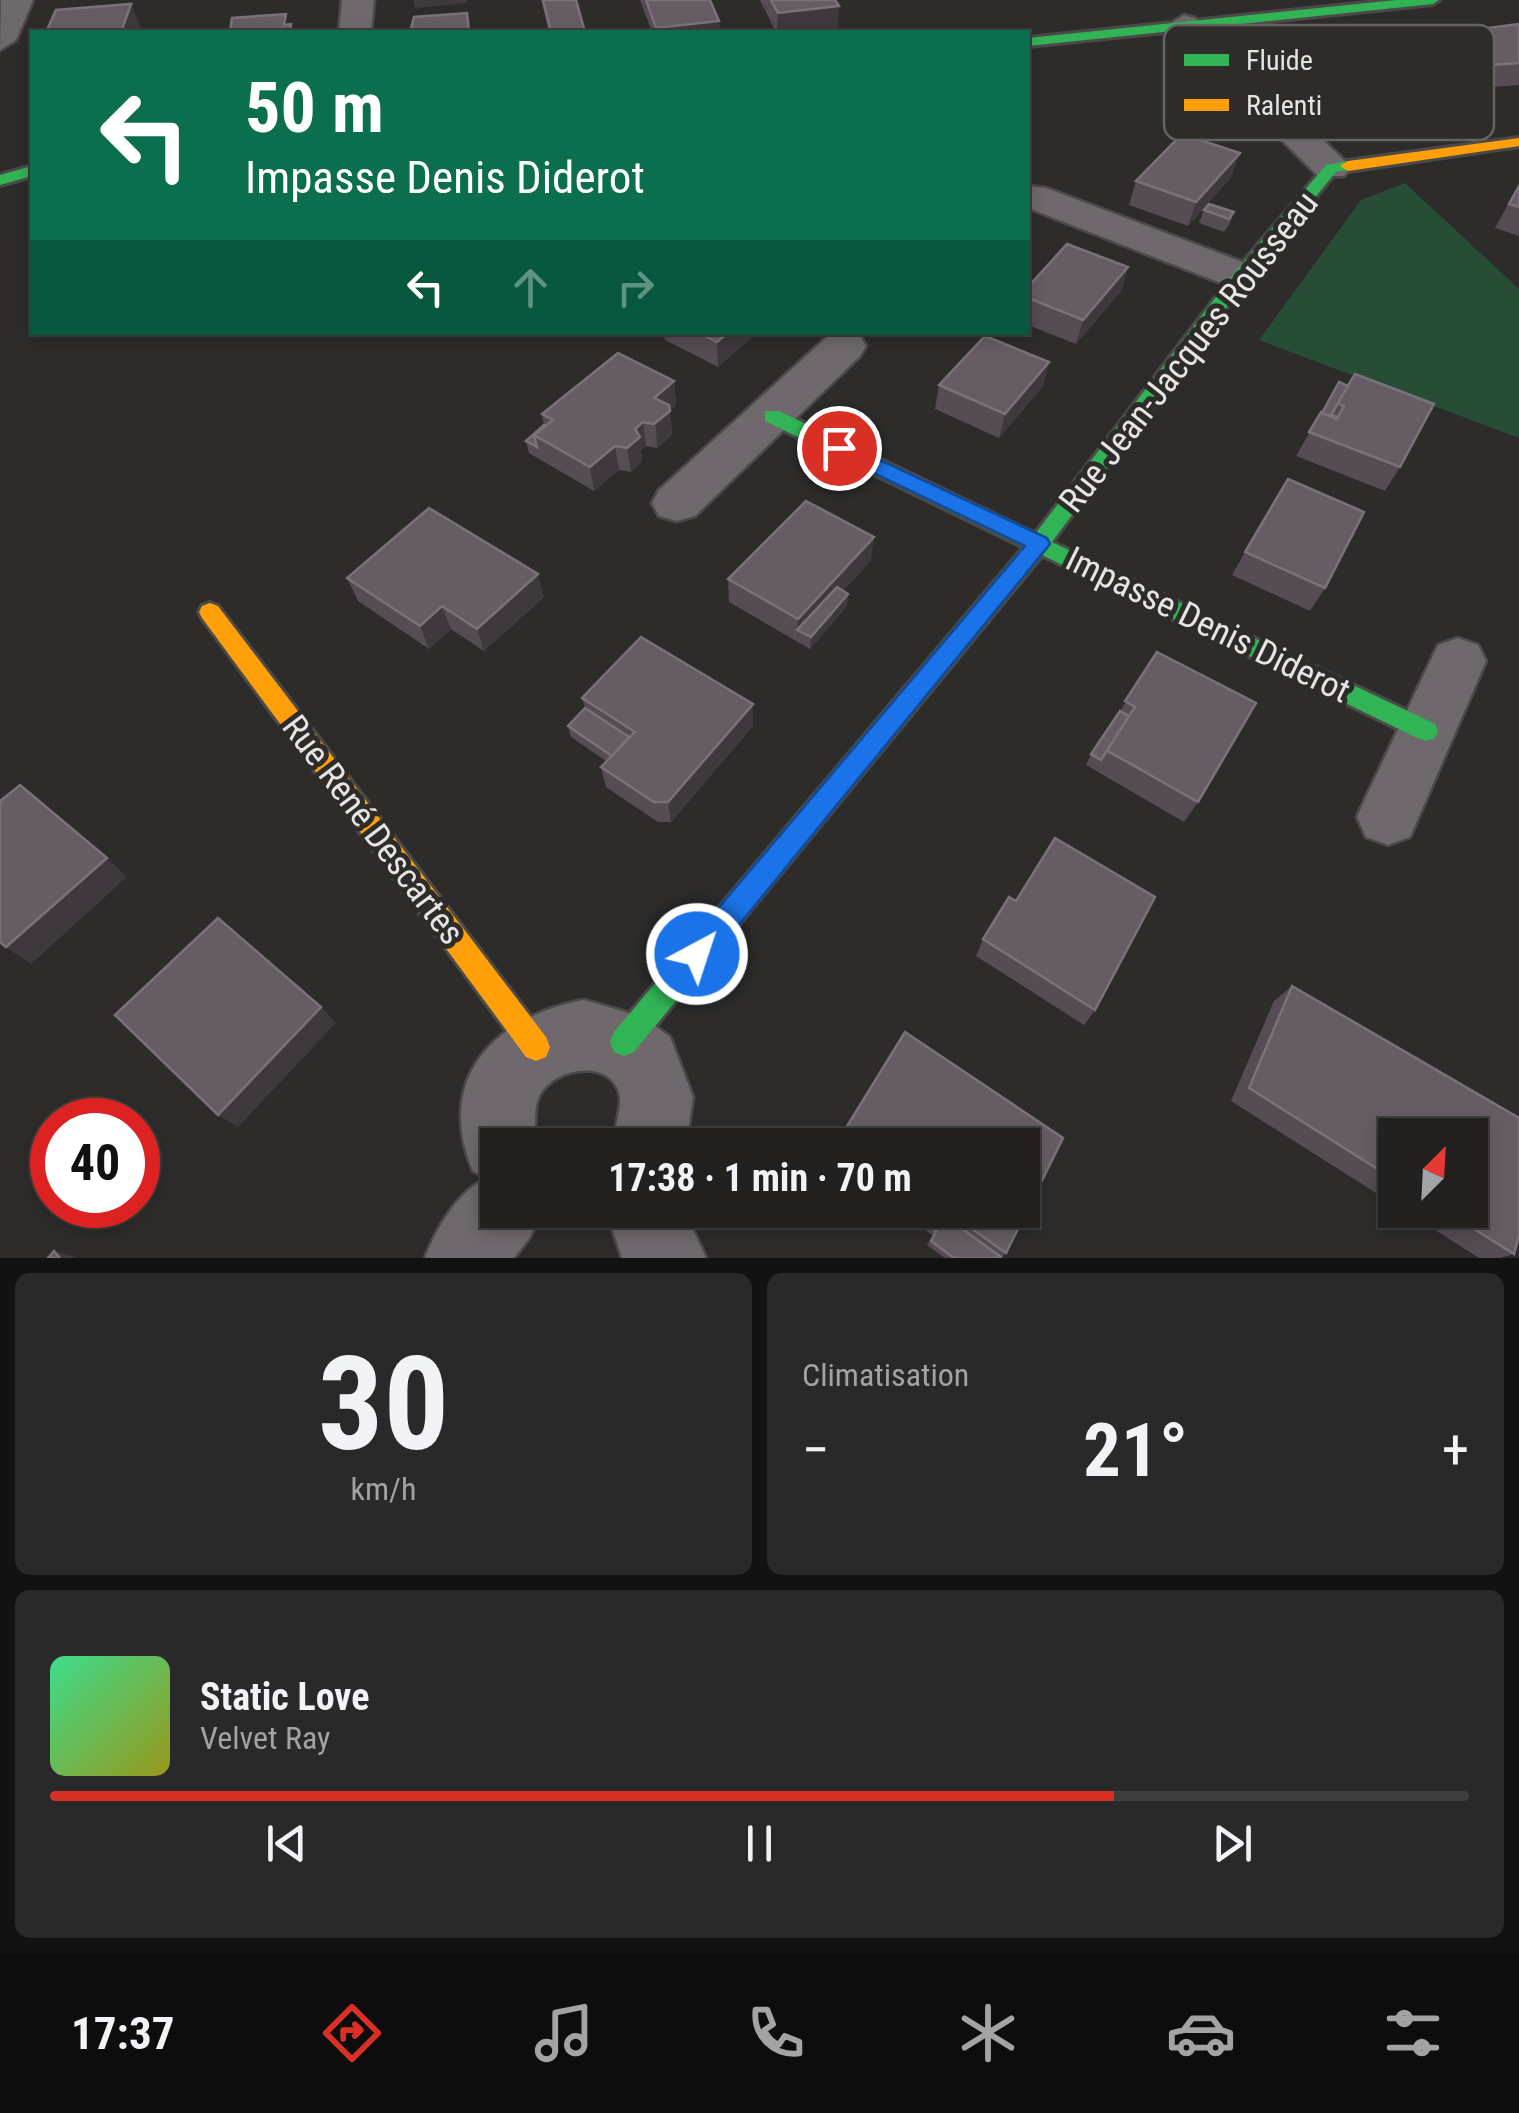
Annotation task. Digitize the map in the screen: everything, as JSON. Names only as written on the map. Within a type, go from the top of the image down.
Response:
[{"type":"street","points":[[0,40],[17,0]]},
{"type":"street","points":[[355,30],[358,0]]},
{"type":"street","points":[[1184,25],[1433,0]]},
{"type":"street","points":[[1030,42],[1164,27]]},
{"type":"street","name":"Rue Jean-Jacques Rousseau","points":[[1302,140],[1331,168]]},
{"type":"street","name":"Rue Jean-Jacques Rousseau","points":[[624,1042],[1039,544],[1241,276],[1331,168],[1519,142]]},
{"type":"street","points":[[0,180],[30,172]]},
{"type":"street","points":[[1032,196],[1241,276]]},
{"type":"street","points":[[678,503],[844,346]]},
{"type":"street","name":"Impasse Denis Diderot","points":[[772,416],[1426,731]]},
{"type":"street","name":"Rue René Descartes","points":[[210,612],[536,1048]]},
{"type":"street","points":[[1388,817],[1458,661]]},
{"type":"street","points":[[498,1128],[503,1088],[517,1065],[536,1048],[582,1031],[624,1042],[640,1057],[658,1101],[652,1128]]},
{"type":"street","points":[[464,1258],[488,1228]]},
{"type":"street","points":[[650,1228],[658,1250],[666,1258]]},
{"type":"green space","points":[[1405,183],[1519,289],[1519,438],[1259,340],[1361,200]]},
{"type":"building","points":[[543,0],[576,0],[584,30],[550,30]]},
{"type":"building","points":[[646,0],[710,0],[719,21],[656,28]]},
{"type":"building","points":[[771,0],[835,0],[839,6],[778,13]]},
{"type":"building","points":[[131,4],[122,30],[47,30],[56,10]]},
{"type":"building","points":[[467,13],[469,30],[411,30],[414,17]]},
{"type":"building","points":[[286,14],[284,25],[291,24],[290,30],[230,30],[232,18]]},
{"type":"building","points":[[1519,24],[1519,63],[1494,65],[1494,27]]},
{"type":"building","points":[[1176,140],[1200,140],[1240,153],[1196,202],[1136,181]]},
{"type":"building","points":[[1519,186],[1519,207],[1509,204]]},
{"type":"building","points":[[1209,204],[1234,212],[1229,219],[1204,210]]},
{"type":"building","points":[[1067,244],[1128,267],[1083,320],[1030,299],[1030,285]]},
{"type":"building","points":[[703,335],[725,335],[717,342]]},
{"type":"building","points":[[985,336],[1049,362],[1005,414],[939,385]]},
{"type":"building","points":[[618,353],[674,381],[654,398],[669,405],[670,411],[654,424],[643,422],[635,429],[640,437],[627,448],[615,446],[590,467],[534,435],[553,420],[542,414]]},
{"type":"building","points":[[1355,374],[1434,404],[1400,467],[1309,432],[1321,412],[1337,419],[1344,406],[1337,403]]},
{"type":"building","points":[[1339,382],[1348,386],[1331,415],[1337,419],[1322,413]]},
{"type":"building","points":[[544,425],[534,435],[537,447],[526,441]]},
{"type":"building","points":[[1288,479],[1364,512],[1325,588],[1245,552]]},
{"type":"building","points":[[806,501],[874,537],[798,619],[728,579]]},
{"type":"building","points":[[429,508],[538,574],[477,629],[442,606],[420,626],[347,578]]},
{"type":"building","points":[[837,587],[848,594],[811,637],[797,630]]},
{"type":"building","points":[[641,637],[753,704],[668,802],[654,802],[601,767],[635,732],[582,698]]},
{"type":"building","points":[[1157,652],[1256,703],[1198,802],[1106,750],[1135,707],[1125,701]]},
{"type":"building","points":[[585,708],[629,737],[612,756],[568,726]]},
{"type":"building","points":[[1120,711],[1129,716],[1101,760],[1091,754]]},
{"type":"building","points":[[20,785],[107,858],[6,947],[0,942],[0,801]]},
{"type":"building","points":[[1055,838],[1155,897],[1095,1010],[983,939],[1009,897],[1016,901]]},
{"type":"building","points":[[218,918],[321,1007],[218,1115],[115,1015]]},
{"type":"building","points":[[1292,986],[1519,1118],[1519,1236],[1514,1254],[1473,1228],[1488,1228],[1488,1118],[1378,1118],[1378,1169],[1249,1088]]},
{"type":"building","points":[[905,1032],[1063,1138],[1040,1184],[1040,1128],[846,1128]]},
{"type":"building","points":[[932,1228],[961,1228],[1001,1258],[954,1258],[931,1241],[936,1231]]},
{"type":"building","points":[[971,1228],[1018,1228],[1006,1253]]},
{"type":"traffic: fast","points":[[1192,25],[1433,0]]},
{"type":"traffic: fast","points":[[1030,42],[1164,28]]},
{"type":"traffic: fast","points":[[624,1042],[1039,544],[1241,276],[1331,168],[1348,166]]},
{"type":"traffic: fast","points":[[0,180],[30,172]]},
{"type":"traffic: fast","points":[[772,416],[1426,731]]},
{"type":"traffic: slow","points":[[1348,166],[1519,142]]},
{"type":"traffic: slow","points":[[210,612],[536,1047]]},
{"type":"route","points":[[697,954],[1039,544],[839,448]]}]
